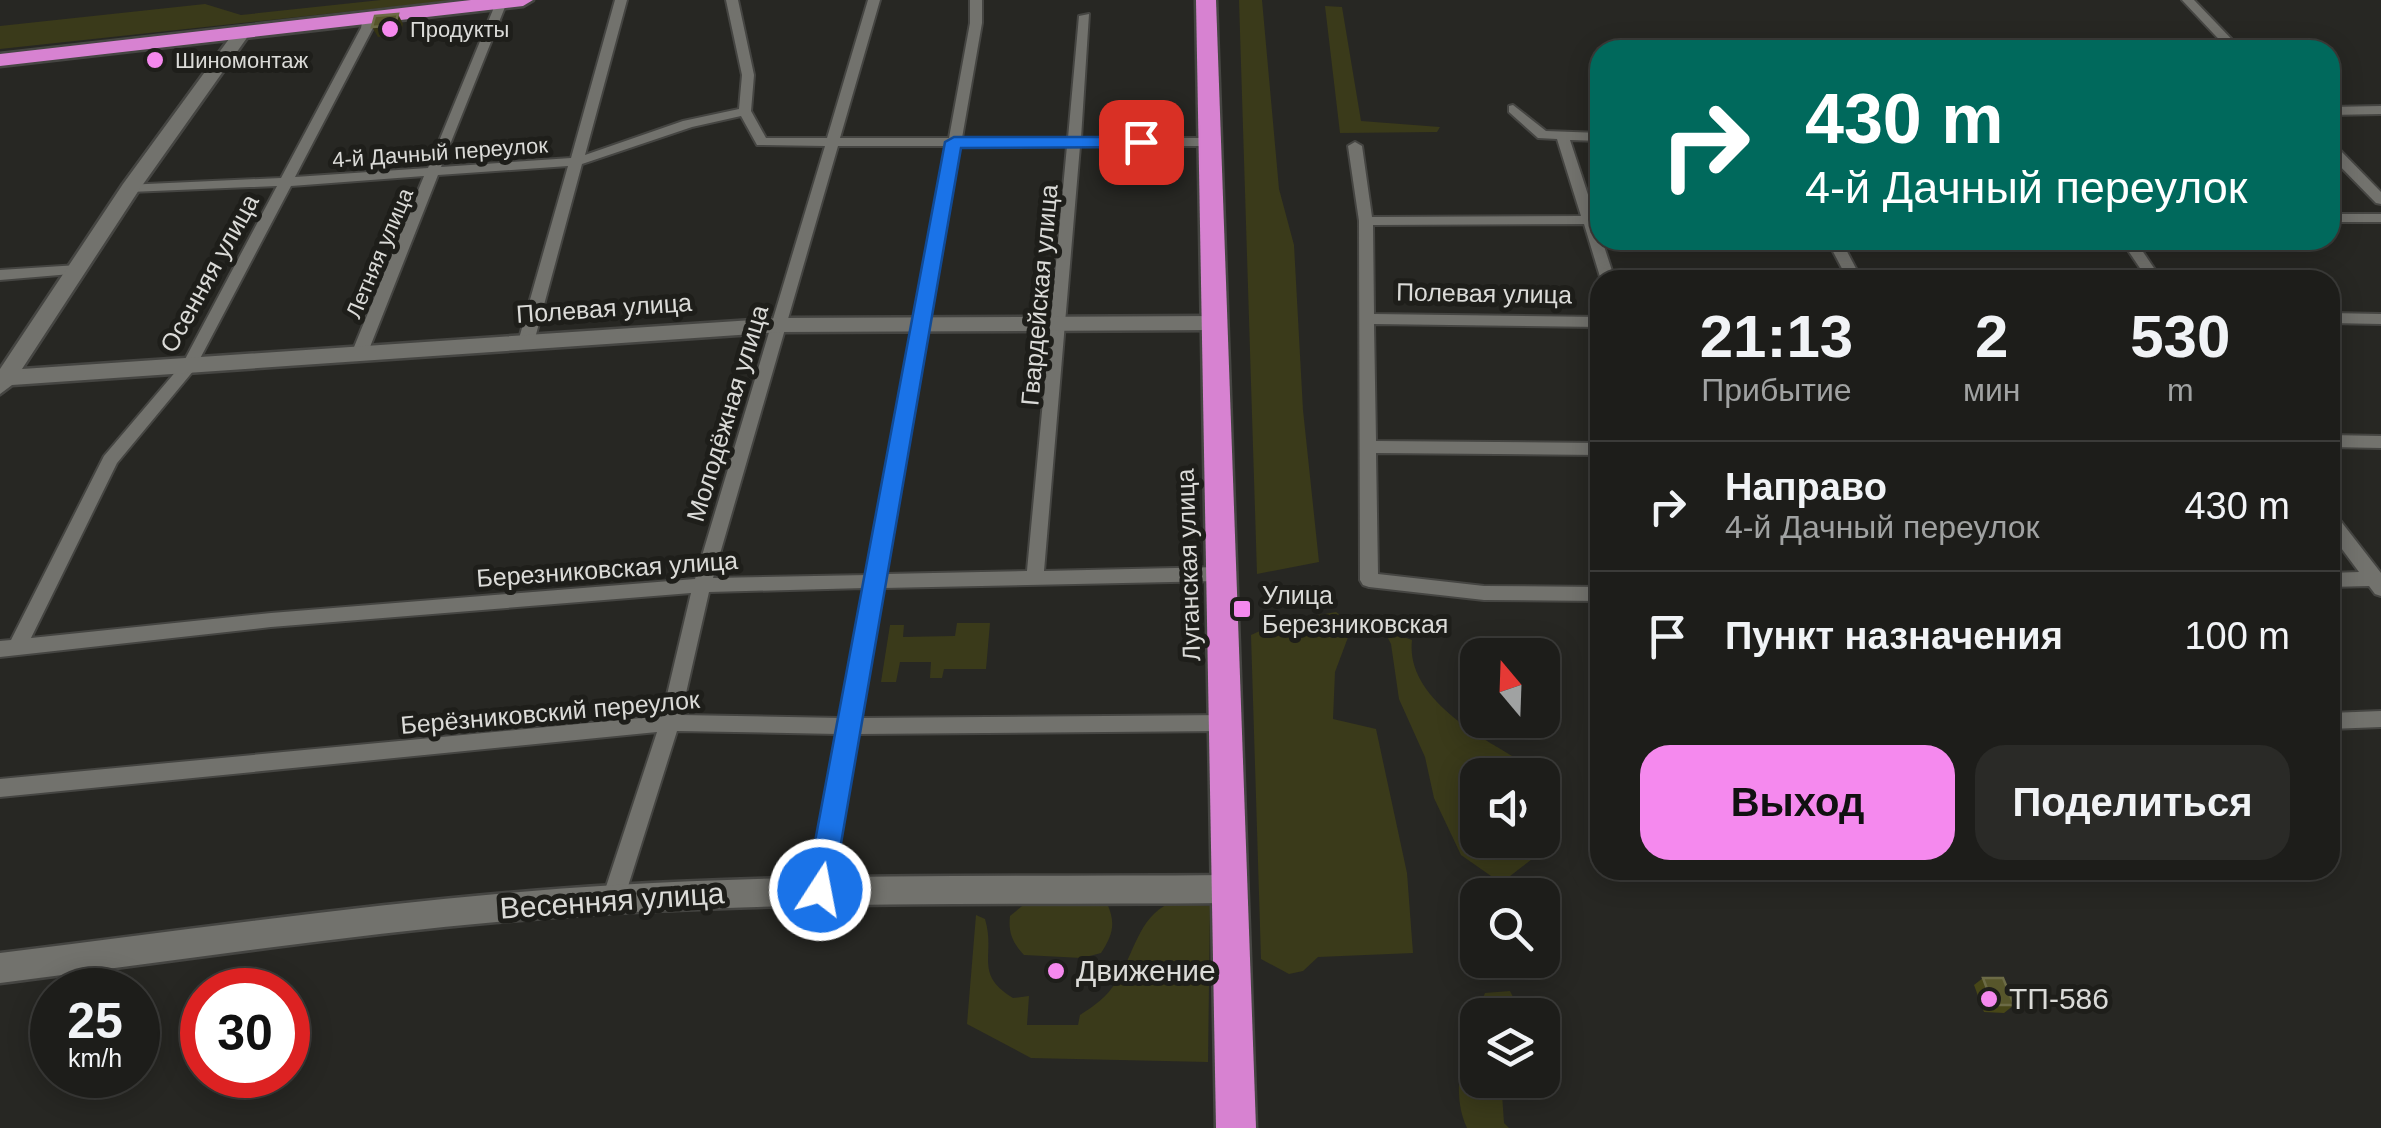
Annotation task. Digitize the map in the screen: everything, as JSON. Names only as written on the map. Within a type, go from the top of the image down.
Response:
[{"type":"highway","name":"Луганская улица","points":[[1206,0],[1236,1128]]},
{"type":"highway","points":[[0,60],[512,1]]},
{"type":"street","points":[[526,342],[620,0]]},
{"type":"street","points":[[732,0],[748,76],[746,111],[755,135],[762,142],[1208,142]]},
{"type":"street","name":"Молодёжная улица","points":[[613,899],[670,723],[702,585],[874,0]]},
{"type":"street","points":[[820,890],[976,0]]},
{"type":"street","points":[[2188,0],[2226,40]]},
{"type":"street","name":"Летняя улица","points":[[360,352],[512,1]]},
{"type":"street","name":"Гвардейская улица","points":[[1035,578],[1061,321],[1084,16]]},
{"type":"street","name":"Осенняя улица","points":[[9,648],[110,460],[189,366],[367,28],[369,17]]},
{"type":"street","points":[[2,381],[130,188],[242,32]]},
{"type":"street","points":[[1513,109],[1533,130],[1563,137],[1590,137]]},
{"type":"street","points":[[2340,110],[2381,110]]},
{"type":"street","name":"4-й Дачный переулок","points":[[130,188],[434,174],[578,162],[688,124],[746,111]]},
{"type":"street","points":[[1563,137],[1590,205]]},
{"type":"street","points":[[1355,146],[1366,221],[1369,580],[1446,593],[1590,594]]},
{"type":"street","points":[[2340,158],[2381,200]]},
{"type":"street","points":[[2340,218],[2381,218]]},
{"type":"street","points":[[1366,221],[1590,220]]},
{"type":"street","points":[[0,276],[78,270]]},
{"type":"street","points":[[2340,318],[2381,319]]},
{"type":"street","name":"Полевая улица","points":[[1367,319],[1590,322]]},
{"type":"street","name":"Полевая улица","points":[[2,381],[360,352],[781,325],[1214,323]]},
{"type":"street","points":[[2340,441],[2381,442]]},
{"type":"street","points":[[1366,447],[1590,450]]},
{"type":"street","points":[[2340,533],[2378,582]]},
{"type":"street","name":"Березниковская улица","points":[[9,648],[271,620],[702,585],[1219,574]]},
{"type":"street","points":[[2340,580],[2378,582]]},
{"type":"street","points":[[2340,720],[2381,719]]},
{"type":"street","name":"Берёзниковский переулок","points":[[0,788],[670,723],[851,726],[1226,722]]},
{"type":"street","name":"Весенняя улица","points":[[0,968],[390,917],[613,899],[820,890],[998,893],[1228,889]]},
{"type":"shaded area","points":[[381,0],[455,0],[0,49],[0,26],[205,4],[241,15]]},
{"type":"shaded area","points":[[1239,0],[1262,0],[1279,189],[1294,245],[1303,410],[1319,562],[1257,574]]},
{"type":"shaded area","points":[[1325,6],[1342,7],[1361,121],[1440,127],[1437,132],[1340,133]]},
{"type":"shaded area","points":[[1336,612],[1353,624],[1335,672],[1333,719],[1376,729],[1407,873],[1413,953],[1318,957],[1303,971],[1289,974],[1261,959],[1251,635],[1280,622]]},
{"type":"shaded area","points":[[957,623],[990,623],[986,669],[944,669],[942,678],[930,678],[931,662],[900,662],[896,682],[881,682],[890,625],[904,625],[903,637],[955,636]]},
{"type":"shaded area","points":[[1384,630],[1412,640],[1413,662],[1421,681],[1460,722],[1460,738],[1483,738],[1516,758],[1460,758],[1460,853],[1434,798],[1425,757],[1399,699],[1391,644]]},
{"type":"shaded area","points":[[1465,858],[1533,858],[1507,878],[1494,878]]},
{"type":"shaded area","points":[[1027,902],[1107,903],[1112,929],[1101,953],[1082,958],[1024,955],[1012,937],[1010,916]]},
{"type":"shaded area","points":[[1170,903],[1210,906],[1208,1062],[1031,1058],[967,1024],[976,915],[985,919],[993,981],[1013,998],[1029,996],[1027,1025],[1078,1025],[1080,1015],[1112,987],[1151,917]]},
{"type":"shaded area","points":[[1510,991],[1514,998],[1483,998],[1485,993]]},
{"type":"shaded area","points":[[1460,1071],[1460,1098],[1502,1098],[1504,1123],[1509,1128],[1467,1128],[1461,1111],[1459,1094]]},
{"type":"building","points":[[398,14],[395,25],[372,27],[375,16]]},
{"type":"building","points":[[1983,978],[2003,978],[2014,1005],[1993,1005]]},
{"type":"place","name":"Продукты","points":[[390,29]]},
{"type":"place","name":"Шиномонтаж","points":[[155,60]]},
{"type":"place","name":"Улица Березниковская","points":[[1242,609]]},
{"type":"place","name":"Движение","points":[[1056,971]]},
{"type":"place","name":"ТП-586","points":[[1989,999]]},
{"type":"route","points":[[820,890],[954,142],[1141,142]]}]
